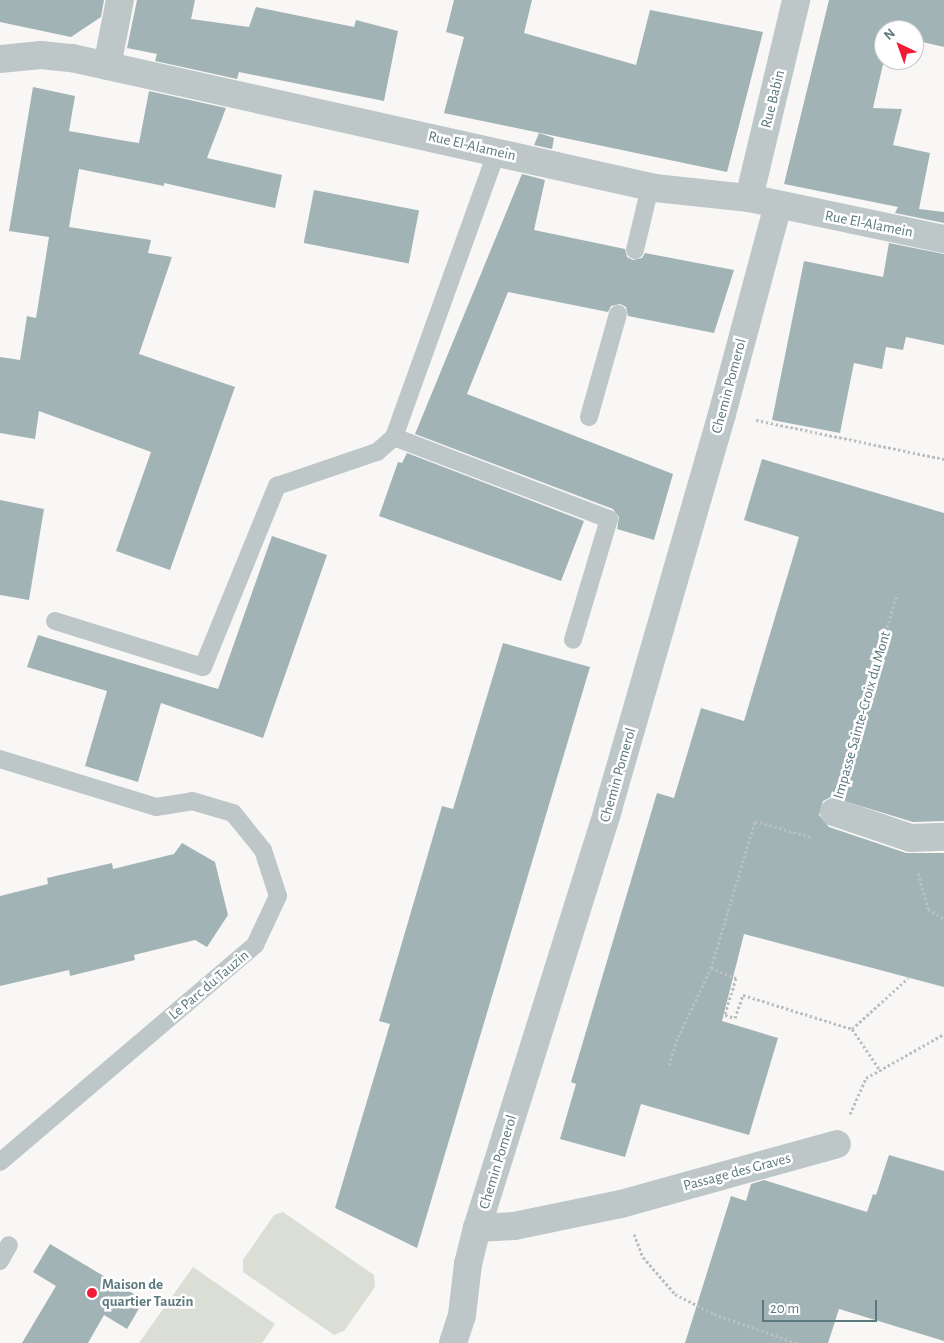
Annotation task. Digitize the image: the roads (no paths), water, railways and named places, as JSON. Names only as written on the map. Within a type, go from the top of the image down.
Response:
[{"type":"street","points":[[107,66],[120,0]]},
{"type":"street","name":"Rue Babin","points":[[749,198],[796,0]]},
{"type":"street","name":"Rue El-Alamein","points":[[0,59],[41,55],[107,66],[497,151],[650,187],[749,198],[944,239]]},
{"type":"street","name":"Chemin Pomerol","points":[[452,1343],[462,1315],[468,1264],[477,1228],[608,808],[722,414],[778,205]]},
{"type":"street","name":"Impasse Sainte-Croix du Mont","points":[[834,812],[911,838],[944,837]]},
{"type":"street","name":"Passage des Graves","points":[[477,1228],[514,1226],[621,1204],[837,1144]]},
{"type":"lane","points":[[55,621],[203,667],[277,486],[377,452],[394,438],[497,151]]},
{"type":"lane","points":[[635,250],[650,187]]},
{"type":"lane","points":[[590,417],[618,314]]},
{"type":"lane","points":[[394,438],[609,519],[573,640]]},
{"type":"lane","name":"Le Parc du Tauzin","points":[[0,759],[156,807],[192,800],[233,813],[263,850],[278,896],[255,945],[0,1162]]},
{"type":"lane","points":[[0,1261],[9,1246]]},
{"type":"place","name":"Maison de quartier Tauzin","points":[[92,1293]]}]
